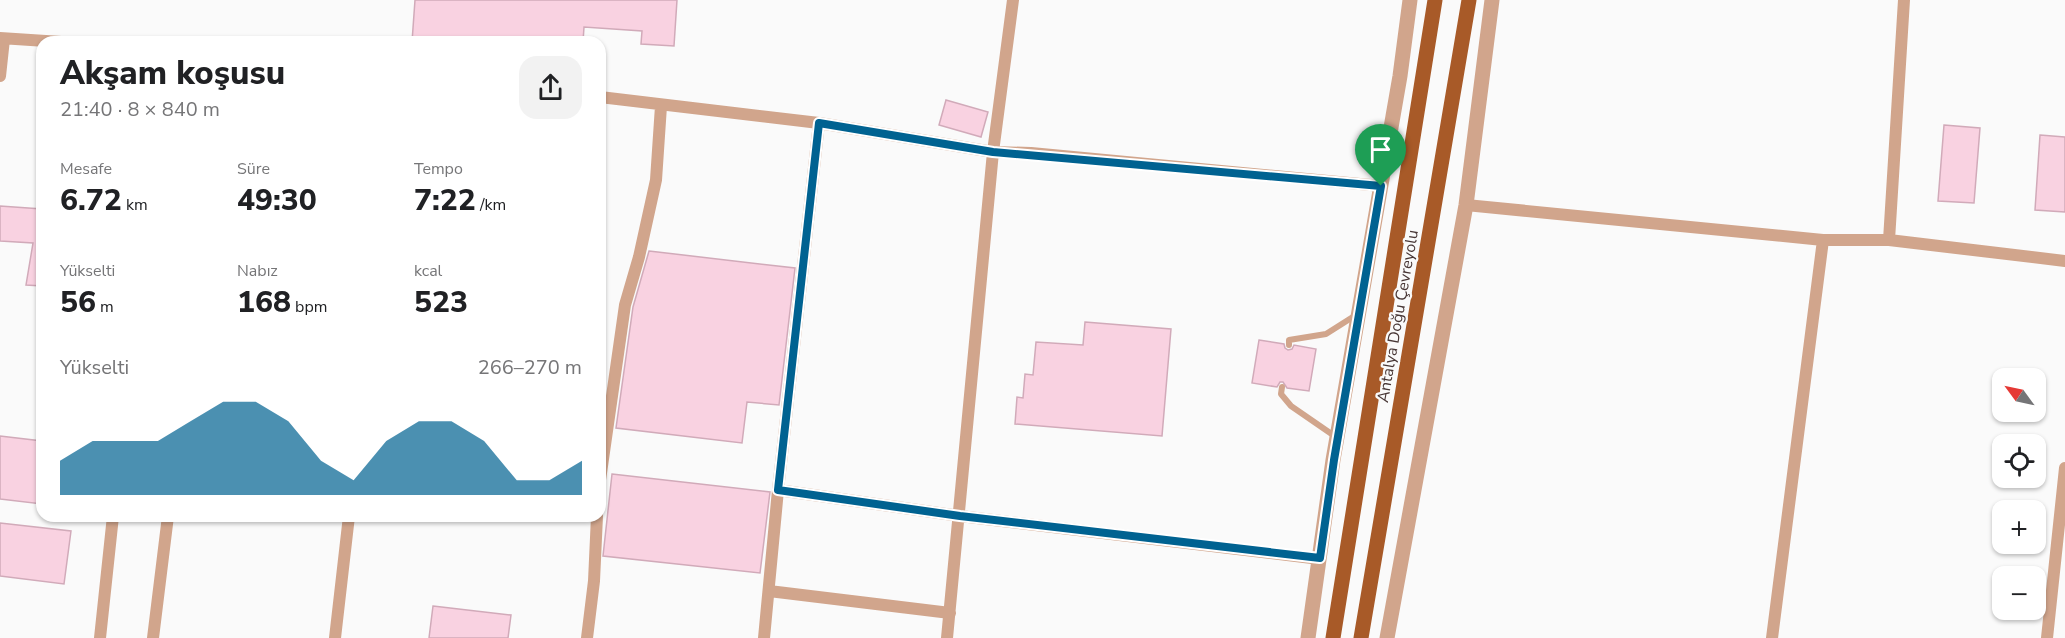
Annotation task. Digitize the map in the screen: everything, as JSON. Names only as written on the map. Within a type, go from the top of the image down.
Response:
[{"type":"main road","name":"Antalya Doğu Çevreyolu","points":[[1333,638],[1435,0]]},
{"type":"main road","name":"Antalya Doğu Çevreyolu","points":[[1361,638],[1468,0]]},
{"type":"street","points":[[948,638],[993,152],[1014,0]]},
{"type":"street","points":[[1308,638],[1337,437],[1400,76],[1410,0]]},
{"type":"street","points":[[1387,638],[1466,205],[1492,0]]},
{"type":"street","points":[[1889,240],[1904,0]]},
{"type":"street","points":[[0,76],[2,39],[36,41]]},
{"type":"street","points":[[606,98],[819,123],[993,152],[1381,186]]},
{"type":"street","points":[[606,438],[625,304],[639,257],[656,180],[661,105]]},
{"type":"street","points":[[764,638],[819,123]]},
{"type":"street","points":[[1466,205],[1823,240],[1889,240],[2065,261]]},
{"type":"street","points":[[1772,638],[1823,240]]},
{"type":"street","points":[[2047,638],[2065,468]]},
{"type":"street","points":[[778,490],[960,516],[1320,558]]},
{"type":"street","points":[[100,638],[112,522]]},
{"type":"street","points":[[153,638],[167,522]]},
{"type":"street","points":[[334,638],[348,522]]},
{"type":"street","points":[[587,638],[594,581],[597,522]]},
{"type":"street","points":[[768,591],[950,613]]},
{"type":"lane","points":[[1289,345],[1289,340],[1326,334],[1359,314]]},
{"type":"lane","points":[[1282,387],[1281,394],[1291,406],[1337,437]]},
{"type":"building","points":[[415,0],[677,0],[674,46],[641,44],[642,31],[584,27],[583,36],[412,36]]},
{"type":"building","points":[[946,100],[988,112],[981,137],[939,125]]},
{"type":"building","points":[[1944,125],[1980,128],[1974,203],[1938,201]]},
{"type":"building","points":[[2040,135],[2065,137],[2065,212],[2035,210]]},
{"type":"building","points":[[0,206],[36,209],[36,286],[26,285],[33,243],[0,241]]},
{"type":"building","points":[[649,251],[795,268],[779,405],[747,402],[742,443],[616,428],[633,307]]},
{"type":"building","points":[[1085,322],[1171,329],[1162,436],[1015,424],[1017,397],[1023,398],[1025,374],[1033,375],[1036,342],[1083,345]]},
{"type":"building","points":[[1259,340],[1284,344],[1288,350],[1294,345],[1316,349],[1309,391],[1287,388],[1283,382],[1280,382],[1277,387],[1252,383]]},
{"type":"building","points":[[0,436],[36,440],[36,503],[0,499]]},
{"type":"building","points":[[612,474],[770,492],[760,573],[603,556]]},
{"type":"building","points":[[0,523],[71,531],[64,584],[0,576]]},
{"type":"building","points":[[433,606],[511,615],[508,638],[429,638]]},
{"type":"route","points":[[819,123],[993,152],[1031,153],[1381,186],[1334,460],[1320,558],[960,516],[778,490],[819,123]]}]
